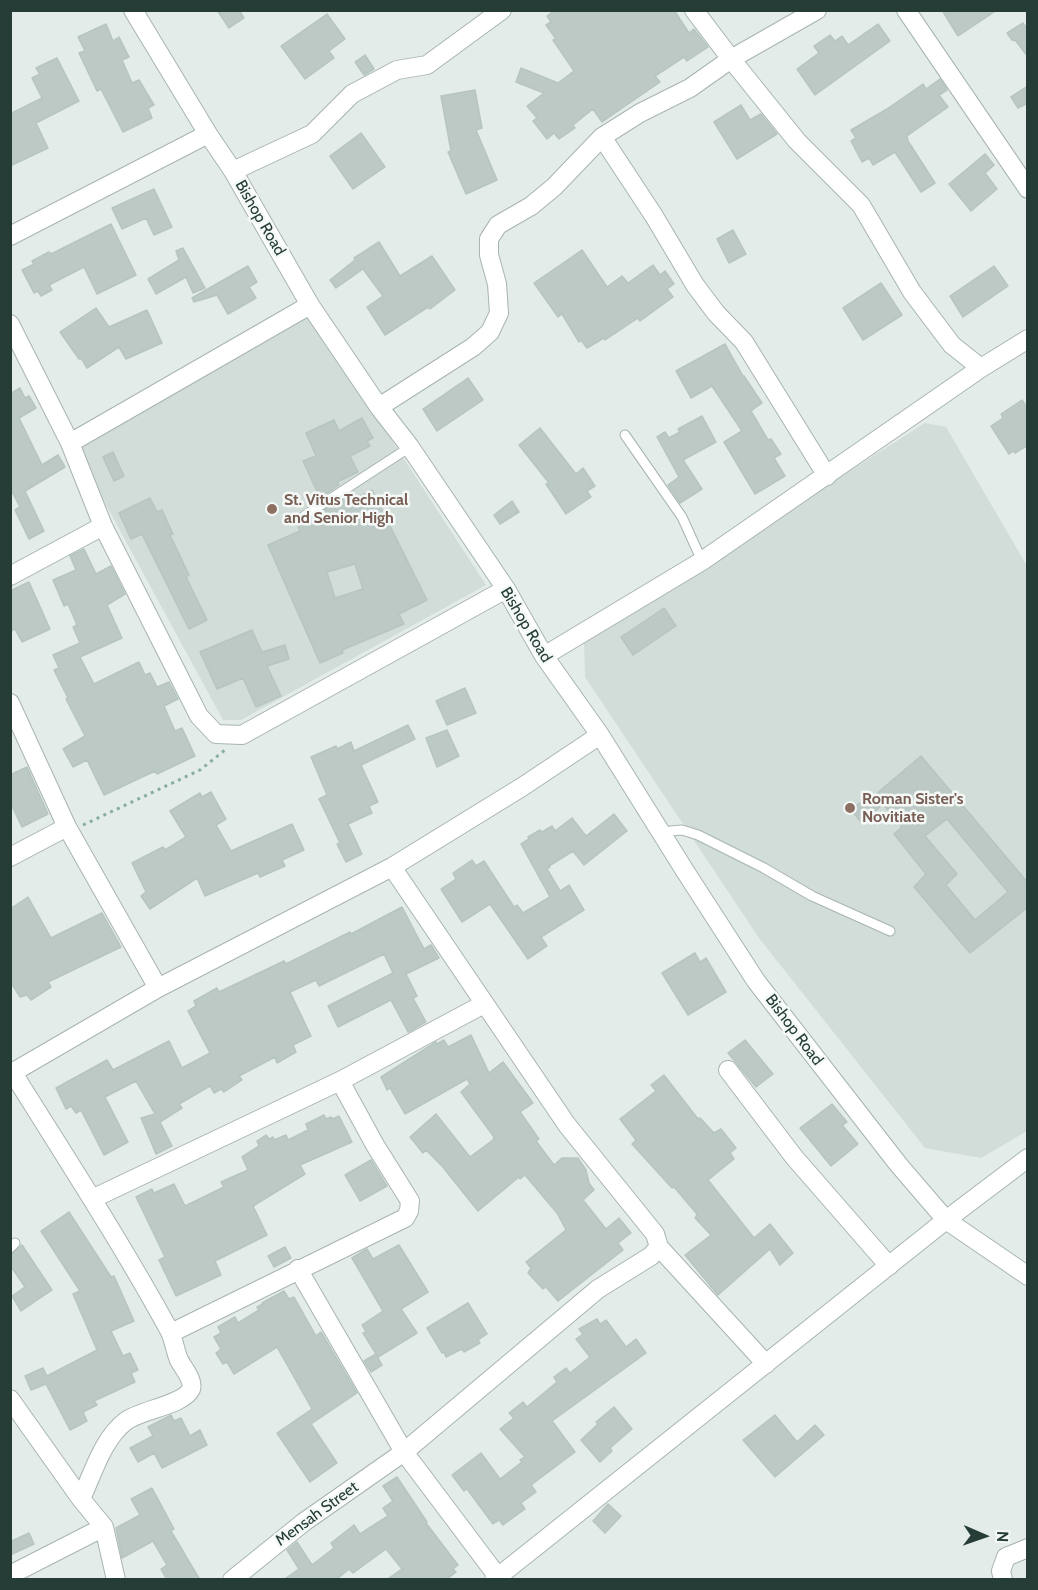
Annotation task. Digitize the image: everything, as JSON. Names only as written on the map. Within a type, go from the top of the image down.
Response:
[{"type":"street","name":"Bishop Road","points":[[133,10],[233,171],[310,305],[506,589],[544,656],[600,735],[756,981],[877,1137],[946,1220],[1028,1276]]},
{"type":"street","points":[[233,171],[312,134],[352,94],[397,70],[427,65],[502,10]]},
{"type":"street","points":[[694,10],[797,141],[861,205],[912,292],[951,345],[981,368]]},
{"type":"street","points":[[379,407],[473,347],[490,332],[499,313],[497,284],[489,255],[489,239],[498,225],[531,206],[554,187],[602,137],[640,113],[690,88],[731,59],[817,10]]},
{"type":"street","points":[[906,10],[1028,189]]},
{"type":"street","points":[[10,236],[208,134]]},
{"type":"street","points":[[602,137],[654,216],[695,285],[716,314],[744,342],[827,476]]},
{"type":"street","points":[[70,443],[310,305]]},
{"type":"street","points":[[10,324],[70,443],[103,526],[199,716],[216,734],[242,735],[506,589]]},
{"type":"street","points":[[544,656],[702,561],[981,368],[1026,345]]},
{"type":"street","points":[[10,576],[103,526]]},
{"type":"street","points":[[10,703],[67,827],[158,988]]},
{"type":"street","points":[[81,1499],[102,1452],[115,1431],[128,1419],[171,1404],[184,1396],[191,1389],[191,1382],[178,1358],[171,1333],[92,1199],[12,1073],[158,988],[392,867],[522,787],[600,735]]},
{"type":"street","points":[[10,857],[67,827]]},
{"type":"street","points":[[392,867],[567,1125],[655,1234],[659,1247],[766,1364]]},
{"type":"street","points":[[92,1199],[340,1081],[484,1004]]},
{"type":"street","points":[[728,1070],[794,1157],[888,1266]]},
{"type":"street","points":[[171,1333],[405,1218],[410,1211],[410,1201],[375,1145],[340,1081]]},
{"type":"street","points":[[298,1269],[404,1452],[496,1578],[946,1220],[1028,1158]]},
{"type":"street","name":"Mensah Street","points":[[232,1580],[304,1522],[404,1452],[598,1289],[651,1256],[659,1247]]},
{"type":"street","points":[[10,1400],[81,1499],[104,1527],[116,1580]]},
{"type":"street","points":[[10,1575],[104,1527]]},
{"type":"street","points":[[1003,1580],[1001,1571],[1006,1557],[1028,1548]]},
{"type":"lane","points":[[625,435],[682,517],[702,561]]},
{"type":"lane","points":[[304,516],[410,447]]},
{"type":"lane","points":[[662,835],[670,831],[682,831],[698,835],[764,868],[812,896],[890,931]]},
{"type":"path","points":[[67,827],[86,824],[200,770],[242,735]]},
{"type":"shaded area","name":"St. Vitus Technical and Senior High","points":[[301,301],[486,585],[241,720],[223,720],[67,433]]},
{"type":"shaded area","name":"Roman Sister's Novitiate","points":[[925,423],[946,427],[1027,566],[1027,1131],[981,1158],[925,1148],[759,938],[585,677],[584,641]]},
{"type":"building","points":[[217,10],[239,10],[244,18],[229,28]]},
{"type":"building","points":[[555,10],[674,10],[689,33],[694,29],[708,47],[687,61],[684,57],[655,76],[660,82],[602,122],[593,109],[573,125],[575,128],[559,139],[554,133],[547,139],[533,121],[537,118],[527,106],[544,93],[516,82],[521,68],[558,83],[574,71],[553,40],[556,39],[546,25],[551,22],[547,16]]},
{"type":"building","points":[[942,10],[997,10],[958,36]]},
{"type":"building","points":[[327,14],[345,39],[329,51],[334,58],[305,79],[281,46]]},
{"type":"building","points":[[1023,23],[1028,30],[1028,57],[1007,33]]},
{"type":"building","points":[[106,24],[113,41],[119,37],[129,57],[122,60],[132,83],[139,80],[154,105],[148,108],[152,118],[123,132],[101,89],[97,91],[79,53],[85,51],[78,37]]},
{"type":"building","points":[[878,24],[890,41],[815,95],[797,69],[819,53],[814,46],[830,35],[835,41],[842,36],[848,45]]},
{"type":"building","points":[[365,55],[374,69],[364,75],[355,62]]},
{"type":"building","points":[[57,58],[79,101],[36,123],[48,148],[10,166],[10,114],[42,98],[32,78],[40,74],[36,68]]},
{"type":"building","points":[[940,79],[947,90],[939,95],[948,107],[907,136],[935,183],[921,192],[895,152],[873,165],[869,158],[862,162],[851,141],[856,138],[851,130],[923,84],[926,89]]},
{"type":"building","points":[[1028,86],[1028,103],[1018,108],[1011,97]]},
{"type":"building","points":[[475,90],[482,128],[476,130],[497,180],[466,194],[448,152],[451,151],[441,96]]},
{"type":"building","points":[[741,105],[750,120],[761,114],[777,134],[737,159],[714,122]]},
{"type":"building","points":[[361,133],[385,167],[353,189],[330,156]]},
{"type":"building","points":[[985,154],[994,165],[985,173],[997,189],[971,211],[949,184]]},
{"type":"building","points":[[154,189],[172,227],[154,235],[146,218],[122,229],[112,208]]},
{"type":"building","points":[[111,224],[136,275],[97,294],[84,267],[49,285],[52,290],[41,296],[38,291],[34,293],[22,270],[34,264],[32,261]]},
{"type":"building","points":[[733,230],[746,254],[729,263],[717,239]]},
{"type":"building","points":[[379,242],[400,276],[432,256],[455,290],[430,309],[428,307],[385,335],[367,307],[383,296],[363,269],[336,288],[330,280],[355,260],[354,258]]},
{"type":"building","points":[[183,248],[205,288],[193,293],[186,277],[156,294],[148,279],[179,260],[176,251]]},
{"type":"building","points":[[582,250],[607,287],[622,276],[628,283],[653,265],[660,275],[665,271],[674,284],[667,289],[673,297],[640,321],[638,318],[605,340],[604,338],[587,348],[581,340],[579,342],[562,314],[558,317],[534,283]]},
{"type":"building","points":[[248,266],[257,282],[249,287],[256,298],[228,314],[217,295],[194,302],[192,298]]},
{"type":"building","points":[[994,266],[1008,286],[963,317],[950,296]]},
{"type":"building","points":[[881,283],[902,315],[863,340],[843,308]]},
{"type":"building","points":[[96,308],[109,327],[147,310],[162,343],[126,359],[119,347],[87,368],[60,332]]},
{"type":"building","points":[[725,344],[762,403],[751,411],[768,440],[771,439],[781,454],[774,458],[785,476],[755,494],[724,442],[742,431],[712,386],[691,398],[676,371]]},
{"type":"building","points":[[468,378],[483,400],[437,431],[423,409]]},
{"type":"building","points":[[20,388],[25,398],[29,396],[36,408],[19,418],[42,465],[58,455],[65,467],[25,491],[44,531],[29,539],[15,510],[20,507],[10,488],[10,394]]},
{"type":"building","points":[[1022,400],[1028,409],[1028,445],[1009,454],[991,426],[1003,418],[1001,414]]},
{"type":"building","points":[[702,416],[716,442],[683,460],[702,489],[680,503],[668,485],[679,477],[657,437],[665,432],[669,438],[680,432],[678,429]]},
{"type":"building","points":[[362,418],[373,438],[367,441],[370,446],[350,456],[358,472],[337,482],[339,485],[320,498],[303,461],[316,456],[306,433],[334,420],[339,431]]},
{"type":"building","points":[[540,428],[576,474],[583,468],[595,486],[587,491],[591,497],[566,514],[546,484],[549,483],[519,445]]},
{"type":"building","points":[[113,452],[124,476],[114,481],[103,457]]},
{"type":"building","points":[[372,490],[427,600],[399,614],[404,624],[342,650],[343,653],[320,663],[268,545],[300,531],[298,526],[327,514],[325,510],[344,498],[347,503]],"holes":[[[355,564],[363,589],[335,598],[327,572]]]},
{"type":"building","points":[[150,498],[157,512],[162,510],[173,534],[170,535],[189,575],[186,577],[207,620],[189,629],[142,534],[131,539],[119,513]]},
{"type":"building","points":[[512,501],[519,512],[500,524],[494,515]]},
{"type":"building","points":[[84,549],[96,574],[111,566],[125,594],[107,605],[122,638],[80,657],[94,684],[139,662],[145,675],[150,673],[157,687],[169,682],[178,699],[164,706],[175,731],[182,728],[195,756],[157,774],[155,771],[104,795],[87,760],[73,767],[63,749],[85,736],[54,670],[59,668],[53,655],[80,643],[73,627],[77,625],[68,604],[64,606],[53,580],[76,570],[70,556]]},
{"type":"building","points":[[29,582],[50,629],[22,642],[15,629],[10,632],[10,591]]},
{"type":"building","points":[[664,608],[676,626],[633,655],[621,637]]},
{"type":"building","points":[[252,630],[262,652],[285,645],[289,659],[267,666],[281,696],[256,707],[243,678],[217,689],[200,652]]},
{"type":"building","points":[[465,688],[476,713],[447,725],[436,701]]},
{"type":"building","points":[[408,725],[415,739],[361,765],[378,802],[369,806],[372,813],[348,824],[362,854],[346,862],[337,844],[340,843],[319,799],[327,795],[311,757],[351,742],[354,751]]},
{"type":"building","points":[[447,730],[459,756],[437,767],[426,738]]},
{"type":"building","points":[[921,756],[1028,883],[1028,907],[970,953],[914,887],[926,874],[894,834],[902,827],[883,804],[862,823],[851,810],[867,797],[869,800]],"holes":[[[947,819],[1008,892],[975,920],[946,885],[957,874],[925,836]]]},
{"type":"building","points":[[27,767],[48,814],[22,827],[10,802],[10,775]]},
{"type":"building","points":[[211,792],[226,819],[216,825],[231,851],[292,824],[304,850],[282,860],[285,866],[260,877],[258,873],[205,896],[197,878],[150,909],[141,896],[146,892],[132,863],[163,847],[165,850],[186,837],[170,811],[200,793],[202,797]]},
{"type":"building","points":[[614,814],[627,831],[584,865],[573,851],[547,869],[560,891],[569,885],[584,910],[541,937],[547,946],[528,959],[490,904],[462,922],[441,889],[456,879],[453,873],[472,860],[476,866],[484,861],[514,907],[517,905],[523,913],[550,897],[521,844],[540,830],[542,832],[552,826],[555,831],[572,818],[586,836]]},
{"type":"building","points":[[28,897],[51,938],[102,913],[121,947],[48,982],[51,987],[31,1000],[27,995],[20,997],[10,981],[10,909]]},
{"type":"building","points":[[402,907],[424,949],[431,945],[439,958],[406,974],[417,996],[413,998],[426,1022],[408,1032],[391,1000],[338,1027],[328,1006],[393,973],[384,954],[319,986],[316,980],[290,992],[311,1036],[293,1045],[296,1052],[277,1063],[275,1057],[239,1076],[242,1080],[224,1092],[221,1089],[214,1093],[210,1086],[179,1104],[182,1108],[160,1122],[172,1146],[156,1154],[141,1118],[155,1114],[136,1081],[105,1097],[128,1142],[104,1155],[81,1110],[76,1113],[71,1106],[66,1109],[56,1088],[107,1060],[113,1070],[169,1041],[182,1068],[210,1053],[188,1011],[196,1006],[194,1001],[217,988],[219,992],[284,961],[286,964]]},
{"type":"building","points":[[695,953],[700,962],[706,958],[726,992],[688,1015],[662,973]]},
{"type":"building","points":[[471,1035],[489,1073],[503,1062],[533,1103],[520,1112],[539,1139],[536,1141],[554,1165],[562,1158],[578,1158],[594,1190],[583,1200],[606,1229],[619,1218],[631,1233],[618,1243],[623,1250],[558,1301],[546,1287],[543,1289],[528,1273],[531,1268],[526,1262],[566,1230],[557,1213],[525,1175],[520,1179],[519,1177],[478,1211],[442,1166],[426,1150],[423,1153],[410,1137],[436,1114],[470,1157],[493,1140],[494,1137],[461,1092],[470,1084],[467,1079],[405,1114],[390,1088],[387,1090],[381,1077],[436,1042],[437,1044],[444,1040],[448,1047]]},
{"type":"building","points":[[745,1040],[773,1074],[756,1087],[728,1053]]},
{"type":"building","points":[[664,1075],[698,1119],[700,1118],[714,1133],[721,1129],[736,1148],[730,1153],[734,1159],[708,1180],[754,1238],[770,1224],[793,1253],[780,1265],[770,1249],[718,1295],[685,1255],[711,1235],[695,1218],[697,1214],[674,1187],[672,1188],[632,1144],[636,1140],[620,1119],[656,1091],[651,1085]]},
{"type":"building","points":[[832,1104],[847,1122],[842,1125],[858,1144],[831,1166],[800,1128]]},
{"type":"building","points":[[324,1115],[326,1119],[339,1116],[352,1142],[300,1165],[305,1174],[253,1206],[267,1235],[215,1261],[221,1275],[176,1296],[159,1260],[165,1257],[136,1197],[152,1189],[154,1193],[174,1184],[185,1206],[224,1187],[221,1182],[248,1170],[242,1157],[259,1146],[257,1141],[266,1135],[269,1139],[273,1137],[274,1140],[286,1135],[288,1140],[308,1130],[306,1124]]},
{"type":"building","points":[[371,1160],[387,1186],[360,1201],[345,1175]]},
{"type":"building","points":[[69,1212],[111,1277],[114,1276],[134,1321],[111,1331],[123,1356],[130,1353],[138,1370],[131,1373],[135,1382],[94,1401],[97,1405],[83,1412],[87,1421],[70,1430],[46,1384],[31,1390],[25,1376],[43,1368],[47,1376],[97,1350],[73,1294],[80,1291],[41,1231]]},
{"type":"building","points":[[22,1245],[52,1290],[21,1311],[12,1296],[25,1287],[10,1265],[10,1255]]},
{"type":"building","points":[[399,1245],[428,1292],[401,1309],[417,1333],[378,1357],[363,1333],[366,1332],[362,1325],[383,1311],[352,1258],[367,1249],[373,1259]]},
{"type":"building","points":[[285,1247],[291,1258],[274,1267],[268,1256]]},
{"type":"building","points":[[284,1291],[289,1299],[294,1297],[316,1336],[321,1332],[357,1393],[311,1424],[337,1463],[310,1482],[277,1433],[312,1409],[277,1347],[234,1374],[227,1362],[223,1364],[216,1353],[221,1349],[214,1337],[221,1333],[218,1327],[235,1317],[238,1323],[259,1310],[257,1307],[262,1303]]},
{"type":"building","points":[[468,1303],[487,1334],[478,1340],[480,1343],[464,1352],[462,1349],[446,1357],[427,1328]]},
{"type":"building","points":[[597,1319],[600,1324],[606,1320],[626,1347],[636,1339],[646,1353],[552,1421],[575,1452],[531,1485],[536,1492],[521,1503],[525,1509],[503,1525],[499,1520],[493,1524],[467,1489],[464,1491],[452,1475],[481,1453],[500,1479],[522,1462],[520,1460],[525,1457],[500,1429],[514,1418],[509,1413],[523,1402],[527,1407],[557,1382],[554,1377],[566,1368],[570,1373],[590,1357],[576,1339],[583,1334],[579,1329]]},
{"type":"building","points":[[376,1354],[382,1365],[371,1372],[364,1361]]},
{"type":"building","points":[[614,1407],[632,1429],[610,1448],[612,1451],[600,1462],[581,1440],[598,1424],[596,1422]]},
{"type":"building","points":[[171,1415],[174,1421],[181,1418],[190,1436],[200,1430],[207,1445],[162,1468],[154,1453],[138,1462],[130,1448],[153,1436],[148,1427]]},
{"type":"building","points":[[775,1415],[797,1442],[815,1425],[824,1435],[775,1477],[743,1440]]},
{"type":"building","points":[[397,1477],[426,1523],[458,1565],[453,1569],[456,1572],[446,1580],[386,1580],[402,1569],[386,1549],[353,1573],[349,1569],[336,1580],[283,1580],[299,1569],[287,1550],[297,1542],[312,1565],[334,1548],[331,1543],[354,1525],[360,1534],[388,1516],[383,1508],[393,1501],[383,1486]]},
{"type":"building","points":[[152,1488],[174,1529],[171,1531],[200,1580],[167,1580],[161,1569],[167,1565],[153,1541],[122,1558],[116,1528],[140,1515],[131,1499]]},
{"type":"building","points":[[608,1504],[621,1516],[605,1533],[593,1521]]},
{"type":"building","points":[[29,1533],[34,1544],[10,1555],[10,1542]]},
{"type":"place","name":"St. Vitus Technical and Senior High","points":[[272,509]]},
{"type":"place","name":"Roman Sister's Novitiate","points":[[850,808]]}]
